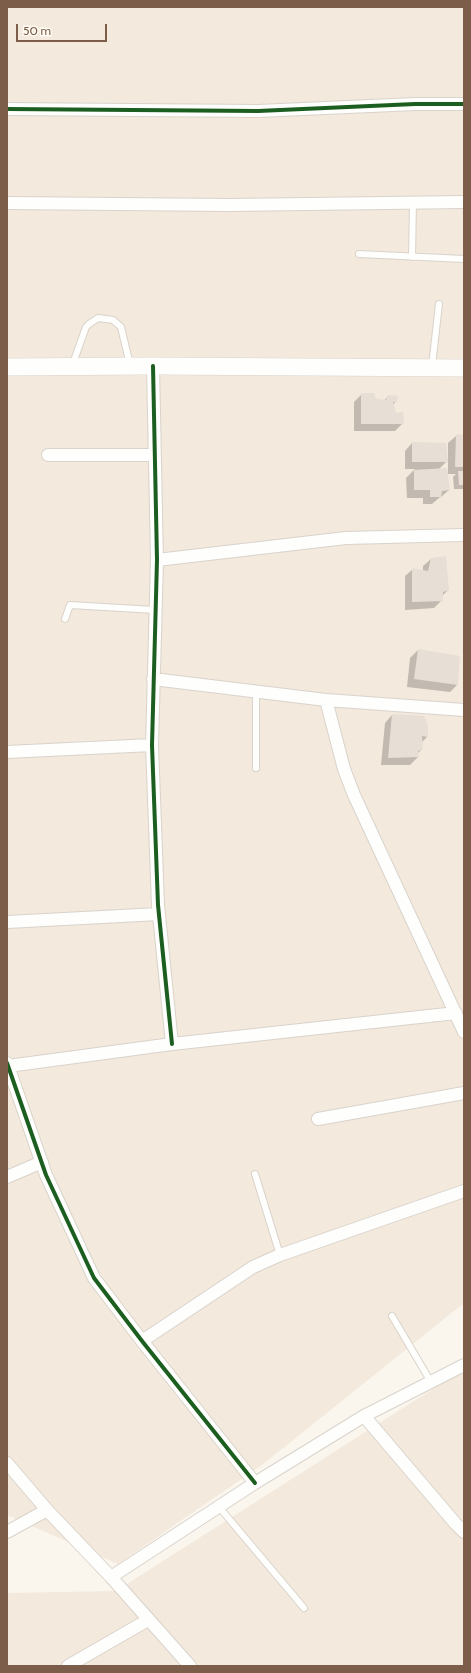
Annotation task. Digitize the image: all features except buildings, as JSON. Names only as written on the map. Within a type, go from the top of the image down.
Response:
[{"type":"street","points":[[7,109],[258,111],[415,104],[464,104]]},
{"type":"street","points":[[7,204],[229,205],[464,202]]},
{"type":"street","points":[[153,366],[157,560],[152,678],[152,745],[159,914],[172,1044]]},
{"type":"street","points":[[7,367],[153,366],[464,368]]},
{"type":"street","points":[[48,455],[154,454]]},
{"type":"street","points":[[157,560],[346,538],[464,536]]},
{"type":"street","points":[[152,678],[326,700],[464,710]]},
{"type":"street","points":[[326,700],[344,769],[354,795],[464,1032]]},
{"type":"street","points":[[7,752],[152,745]]},
{"type":"street","points":[[7,922],[159,914]]},
{"type":"street","points":[[255,1483],[94,1278],[46,1175],[7,1064],[172,1044],[456,1014]]},
{"type":"street","points":[[318,1119],[464,1093]]},
{"type":"street","points":[[7,1178],[42,1162]]},
{"type":"street","points":[[142,1341],[253,1267],[280,1254],[464,1191]]},
{"type":"street","points":[[111,1577],[255,1483],[364,1416],[464,1365]]},
{"type":"street","points":[[364,1416],[464,1532]]},
{"type":"street","points":[[7,1463],[47,1510],[111,1577],[190,1666]]},
{"type":"street","points":[[7,1532],[47,1510]]},
{"type":"street","points":[[73,1665],[148,1620]]},
{"type":"lane","points":[[412,257],[413,202]]},
{"type":"lane","points":[[359,254],[464,259]]},
{"type":"lane","points":[[432,368],[439,304]]},
{"type":"lane","points":[[71,367],[86,327],[98,318],[113,320],[121,327],[131,366]]},
{"type":"lane","points":[[65,619],[70,605],[155,610]]},
{"type":"lane","points":[[256,690],[256,768]]},
{"type":"lane","points":[[255,1174],[280,1254]]},
{"type":"lane","points":[[392,1316],[431,1382]]},
{"type":"lane","points":[[219,1507],[304,1608]]},
{"type":"shaded area","points":[[7,7],[464,7],[464,1303],[262,1465],[118,1564],[7,1515]]},
{"type":"shaded area","points":[[464,1369],[464,1666],[7,1666],[7,1593],[116,1591]]},
{"type":"cycle path","points":[[7,109],[258,111],[415,104],[464,104]]},
{"type":"cycle path","points":[[153,366],[157,560],[152,745],[158,905],[172,1044]]},
{"type":"cycle path","points":[[7,1063],[46,1175],[94,1278],[255,1483]]}]
